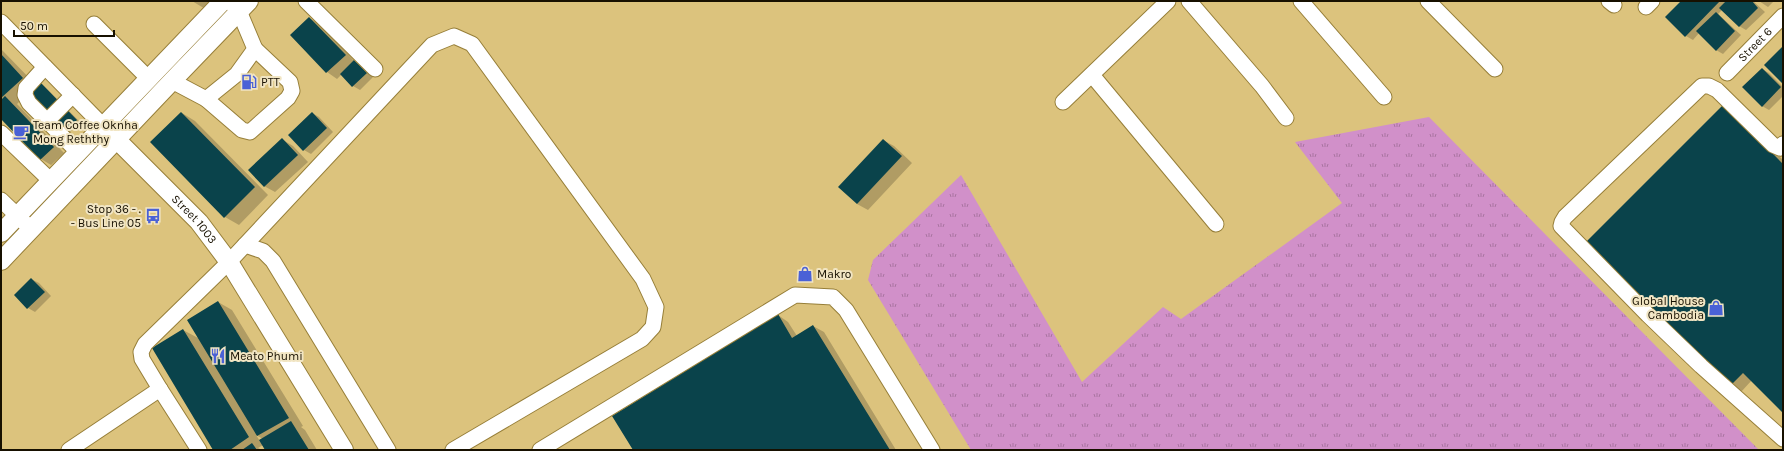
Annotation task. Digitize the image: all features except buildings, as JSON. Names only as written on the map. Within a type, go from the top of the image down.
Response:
[{"type":"main road","points":[[1,233],[223,1]]},
{"type":"main road","points":[[1,261],[172,81],[239,4]]},
{"type":"main road","name":"Street 1003","points":[[116,139],[198,222],[229,262],[344,450]]},
{"type":"street","points":[[306,1],[375,69]]},
{"type":"street","points":[[1063,102],[1168,1]]},
{"type":"street","points":[[1189,1],[1262,86],[1286,118]]},
{"type":"street","points":[[1301,1],[1384,97]]},
{"type":"street","points":[[1428,1],[1495,69]]},
{"type":"street","points":[[172,81],[206,99],[242,130],[250,132],[288,98],[292,92],[290,82],[256,49],[239,4]]},
{"type":"street","name":"Street 6","points":[[1727,73],[1783,16]]},
{"type":"street","name":"Street 1003","points":[[1,22],[116,139]]},
{"type":"street","points":[[94,24],[149,79]]},
{"type":"street","points":[[199,450],[142,359],[141,352],[145,344],[229,262],[432,45],[454,36],[472,44],[643,279],[656,307],[653,327],[642,339],[454,450]]},
{"type":"street","points":[[206,99],[237,74],[256,49]]},
{"type":"street","points":[[46,67],[26,88],[24,95],[28,103],[78,152]]},
{"type":"street","points":[[1092,75],[1216,224]]},
{"type":"street","points":[[1783,144],[1780,148],[1772,145],[1717,90],[1709,86],[1702,86],[1565,218],[1561,226],[1653,320],[1701,366],[1783,439]]},
{"type":"street","points":[[47,121],[73,95]]},
{"type":"street","points":[[1,133],[51,181]]},
{"type":"street","points":[[1,200],[31,229]]},
{"type":"street","points":[[245,245],[262,251],[273,261],[388,450]]},
{"type":"street","points":[[540,450],[795,295],[833,297],[846,310],[932,450]]},
{"type":"street","points":[[69,450],[160,389]]},
{"type":"green space","points":[[1429,117],[1759,450],[971,450],[868,280],[873,260],[961,175],[1082,382],[1163,307],[1181,319],[1342,203],[1295,142]]},
{"type":"place","name":"PTT","points":[[249,82]]},
{"type":"place","name":"Team Coffee Oknha Mong Reththy","points":[[21,132]]},
{"type":"place","name":"Stop 36 - . - Bus Line 05","points":[[153,216]]},
{"type":"place","name":"Makro","points":[[805,274]]},
{"type":"place","name":"Global House Cambodia","points":[[1716,308]]},
{"type":"place","name":"Meato Phumi","points":[[218,356]]}]
